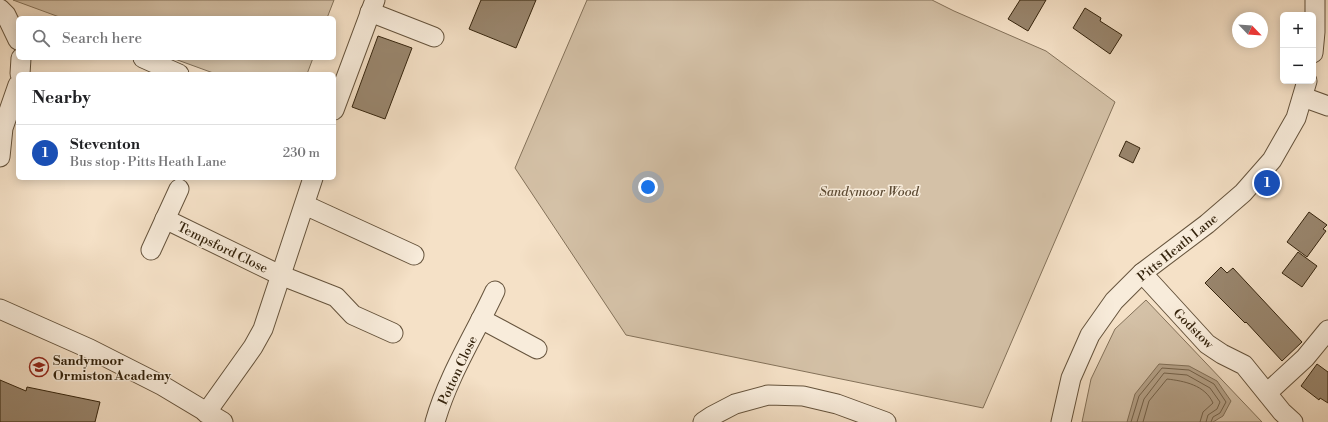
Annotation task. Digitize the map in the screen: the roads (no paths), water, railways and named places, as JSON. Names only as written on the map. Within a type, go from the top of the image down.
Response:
[{"type":"street","points":[[1313,48],[1315,0]]},
{"type":"street","points":[[336,105],[372,6],[434,37]]},
{"type":"street","points":[[0,9],[6,16],[16,36]]},
{"type":"street","points":[[20,72],[21,60]]},
{"type":"street","points":[[148,60],[174,72]]},
{"type":"street","points":[[1305,89],[1328,106]]},
{"type":"street","name":"Pitts Heath Lane","points":[[1061,422],[1071,378],[1090,335],[1114,301],[1142,273],[1207,224],[1243,193],[1272,160],[1296,118],[1305,89]]},
{"type":"street","points":[[0,157],[4,128],[16,91]]},
{"type":"street","points":[[206,413],[253,347],[262,329],[312,180]]},
{"type":"street","name":"Tempsford Close","points":[[151,250],[179,189]]},
{"type":"street","points":[[305,205],[414,255]]},
{"type":"street","name":"Tempsford Close","points":[[165,219],[280,275],[336,297],[353,315],[393,334]]},
{"type":"street","name":"Godstow","points":[[1142,273],[1207,344],[1222,354],[1244,365],[1282,412],[1293,422]]},
{"type":"street","name":"Potton Close","points":[[435,422],[452,376],[482,319],[494,291]]},
{"type":"street","points":[[0,309],[90,349],[163,386],[223,422]]},
{"type":"street","name":"Potton Close","points":[[482,319],[537,349]]},
{"type":"street","points":[[1267,393],[1305,358],[1328,330]]},
{"type":"street","points":[[703,422],[735,404],[768,395],[803,396],[837,404],[886,422]]},
{"type":"water","points":[[1159,364],[1189,366],[1217,381],[1231,401],[1223,416],[1213,422],[1127,422],[1135,394]]},
{"type":"place","name":"Steventon","points":[[1267,183]]},
{"type":"place","name":"Sandymoor Ormiston Academy","points":[[39,367]]},
{"type":"park label","name":"Sandymoor Wood","points":[[869,191]]}]
